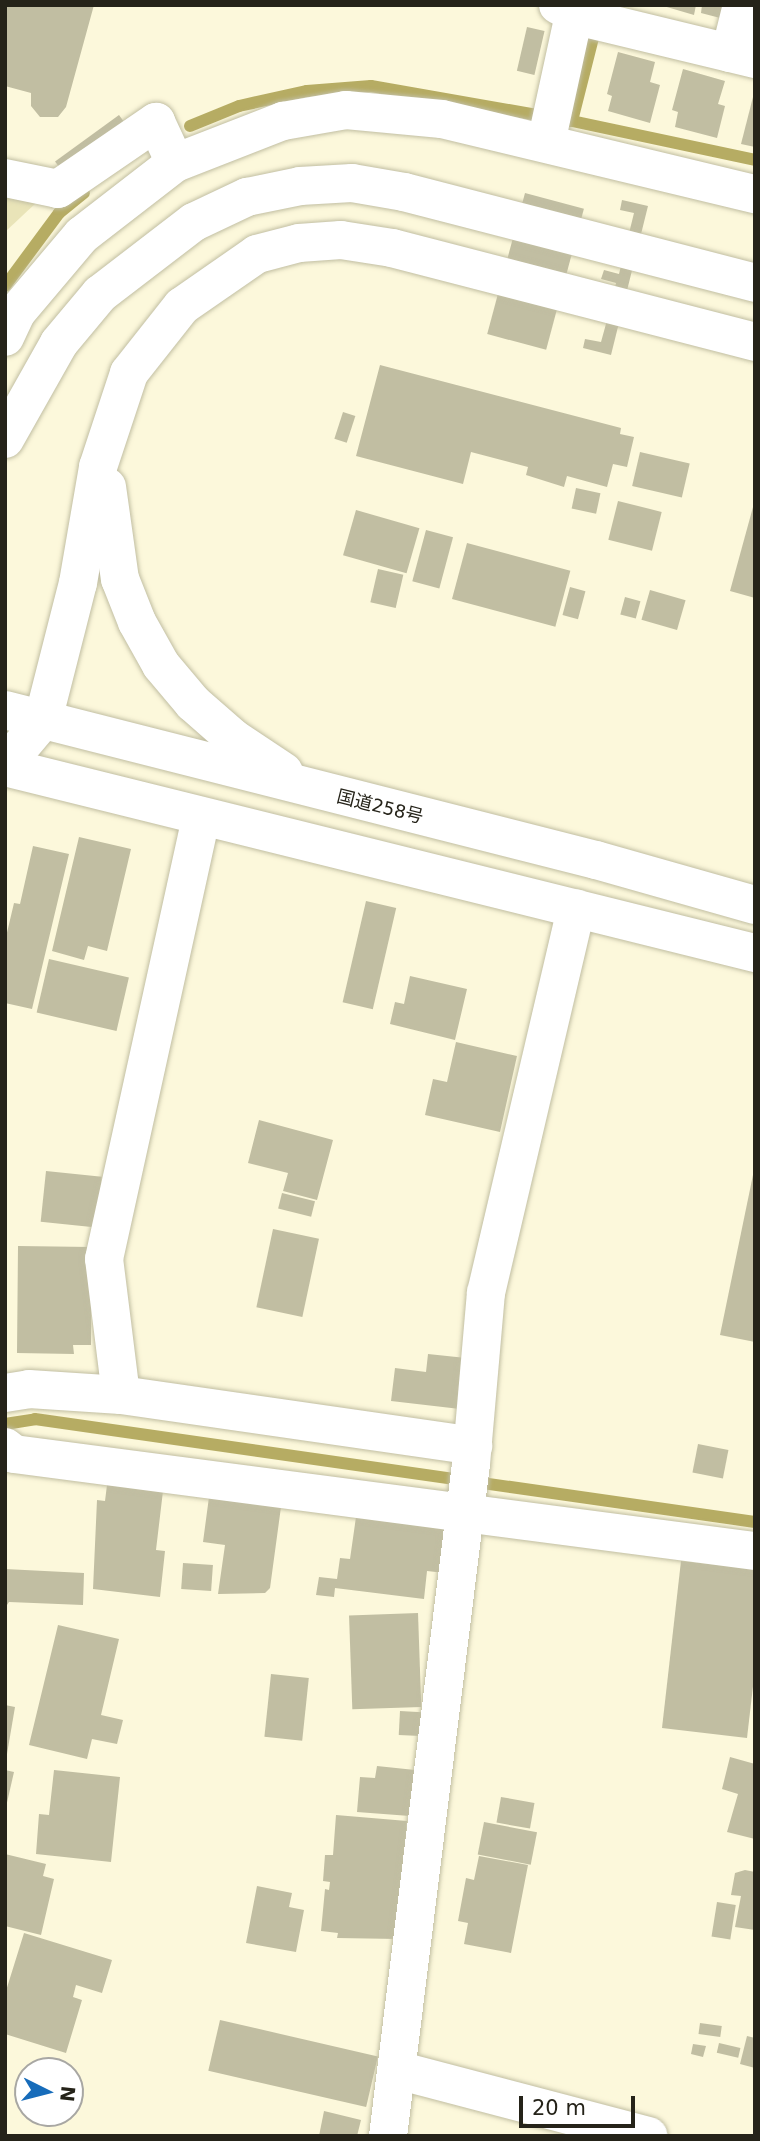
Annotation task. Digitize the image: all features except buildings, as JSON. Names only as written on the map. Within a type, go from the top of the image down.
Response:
[{"type":"main road","points":[[550,125],[581,12],[743,56],[743,5]]},
{"type":"main road","points":[[5,337],[16,313],[82,235],[175,163],[283,121],[345,110],[550,125],[755,194]]},
{"type":"main road","points":[[5,178],[58,189],[156,122],[175,163]]},
{"type":"main road","points":[[5,439],[60,343],[118,278],[194,222],[247,197],[300,186],[352,183],[404,192],[755,283]]},
{"type":"main road","points":[[755,342],[392,248],[341,240],[299,243],[257,254],[182,306],[129,373],[98,467],[78,583],[43,720],[5,766],[755,953]]},
{"type":"main road","points":[[113,416],[107,483],[111,534],[136,622],[161,666],[193,703],[233,738],[277,769],[335,796]]},
{"type":"main road","name":"国道258号","points":[[5,710],[335,796],[596,860],[755,905]]},
{"type":"main road","points":[[121,1395],[104,1259],[201,817]]},
{"type":"main road","points":[[388,2136],[469,1480],[486,1293],[576,908]]},
{"type":"main road","points":[[5,1393],[29,1389],[121,1395],[755,1551]]},
{"type":"main road","points":[[5,1447],[14,1454],[469,1480]]},
{"type":"main road","points":[[397,2070],[648,2136]]},
{"type":"shaded area","points":[[5,194],[37,202],[5,232]]},
{"type":"waterway","points":[[596,26],[572,121],[755,160]]},
{"type":"waterway","points":[[190,126],[239,106],[307,91],[371,86],[572,121]]},
{"type":"waterway","points":[[5,286],[59,213],[84,193]]},
{"type":"waterway","points":[[5,1424],[35,1419],[755,1522]]}]
